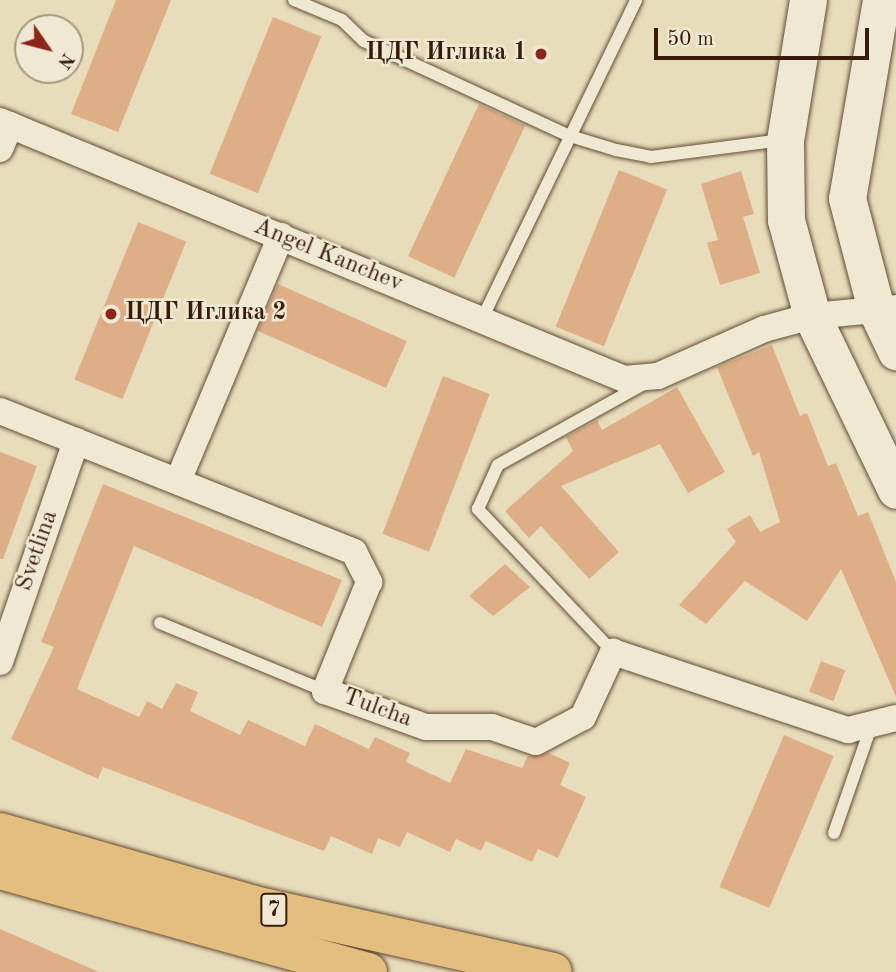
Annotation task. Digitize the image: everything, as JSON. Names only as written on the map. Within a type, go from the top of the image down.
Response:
[{"type":"main road","points":[[808,0],[785,139],[786,220],[812,316],[896,490]]},
{"type":"main road","points":[[881,0],[847,198],[886,309],[896,351]]},
{"type":"main road","name":"7","points":[[0,832],[254,905],[553,972]]},
{"type":"main road","name":"7","points":[[0,870],[368,972]]},
{"type":"street","name":"Angel Kanchev","points":[[3,132],[281,236],[624,379],[658,376],[764,329],[812,316],[886,309]]},
{"type":"street","points":[[178,481],[281,236]]},
{"type":"street","name":"Tulcha","points":[[0,411],[354,552],[369,582],[325,691],[426,727],[492,727],[536,742],[583,717],[613,652]]},
{"type":"street","name":"Svetlina","points":[[0,662],[76,441]]},
{"type":"street","points":[[613,652],[820,722],[884,722]]},
{"type":"lane","points":[[294,0],[342,20],[364,41],[570,136],[651,157],[785,139]]},
{"type":"lane","points":[[482,319],[636,0]]},
{"type":"lane","name":"Angel Kanchev","points":[[613,652],[478,509],[498,465],[658,376]]},
{"type":"lane","points":[[160,623],[325,691]]},
{"type":"lane","points":[[834,833],[884,722]]},
{"type":"building","points":[[116,0],[171,0],[118,132],[71,114]]},
{"type":"building","points":[[273,17],[321,36],[258,193],[210,174]]},
{"type":"building","points":[[479,104],[525,126],[454,278],[408,256]]},
{"type":"building","points":[[619,170],[667,189],[604,346],[556,327]]},
{"type":"building","points":[[741,171],[754,214],[743,217],[760,273],[720,285],[707,243],[718,240],[701,184]]},
{"type":"building","points":[[138,222],[186,241],[123,399],[74,380]]},
{"type":"building","points":[[278,284],[407,341],[386,388],[257,331]]},
{"type":"building","points":[[772,345],[800,416],[807,413],[828,466],[836,463],[858,516],[868,512],[896,582],[896,697],[841,569],[807,621],[745,581],[706,624],[679,605],[736,542],[727,529],[750,515],[760,532],[780,522],[759,452],[753,456],[717,367]]},
{"type":"building","points":[[443,376],[490,394],[429,552],[382,534]]},
{"type":"building","points":[[677,387],[725,472],[688,493],[660,444],[561,486],[619,552],[589,579],[541,526],[529,538],[505,511],[573,451],[566,437],[597,420],[602,430]]},
{"type":"building","points":[[0,452],[37,466],[3,559],[0,559]]},
{"type":"building","points":[[103,484],[342,580],[322,627],[134,546],[77,689],[139,717],[147,701],[162,709],[176,683],[198,692],[190,711],[240,735],[248,720],[305,746],[315,724],[369,749],[375,737],[410,753],[406,762],[450,783],[466,749],[522,768],[528,756],[549,753],[570,763],[560,785],[586,797],[558,858],[538,849],[532,862],[486,841],[481,851],[456,839],[450,852],[407,832],[400,847],[378,838],[372,854],[331,836],[324,851],[103,767],[98,779],[11,739],[54,647],[41,642]]},
{"type":"building","points":[[505,564],[530,587],[493,616],[469,596]]},
{"type":"building","points":[[821,661],[845,670],[833,701],[809,692]]},
{"type":"building","points":[[784,735],[834,756],[769,908],[720,887]]},
{"type":"building","points":[[0,929],[99,972],[0,972]]},
{"type":"place","name":"ЦДГ Иглика 1","points":[[541,54]]},
{"type":"place","name":"ЦДГ Иглика 2","points":[[111,314]]}]
